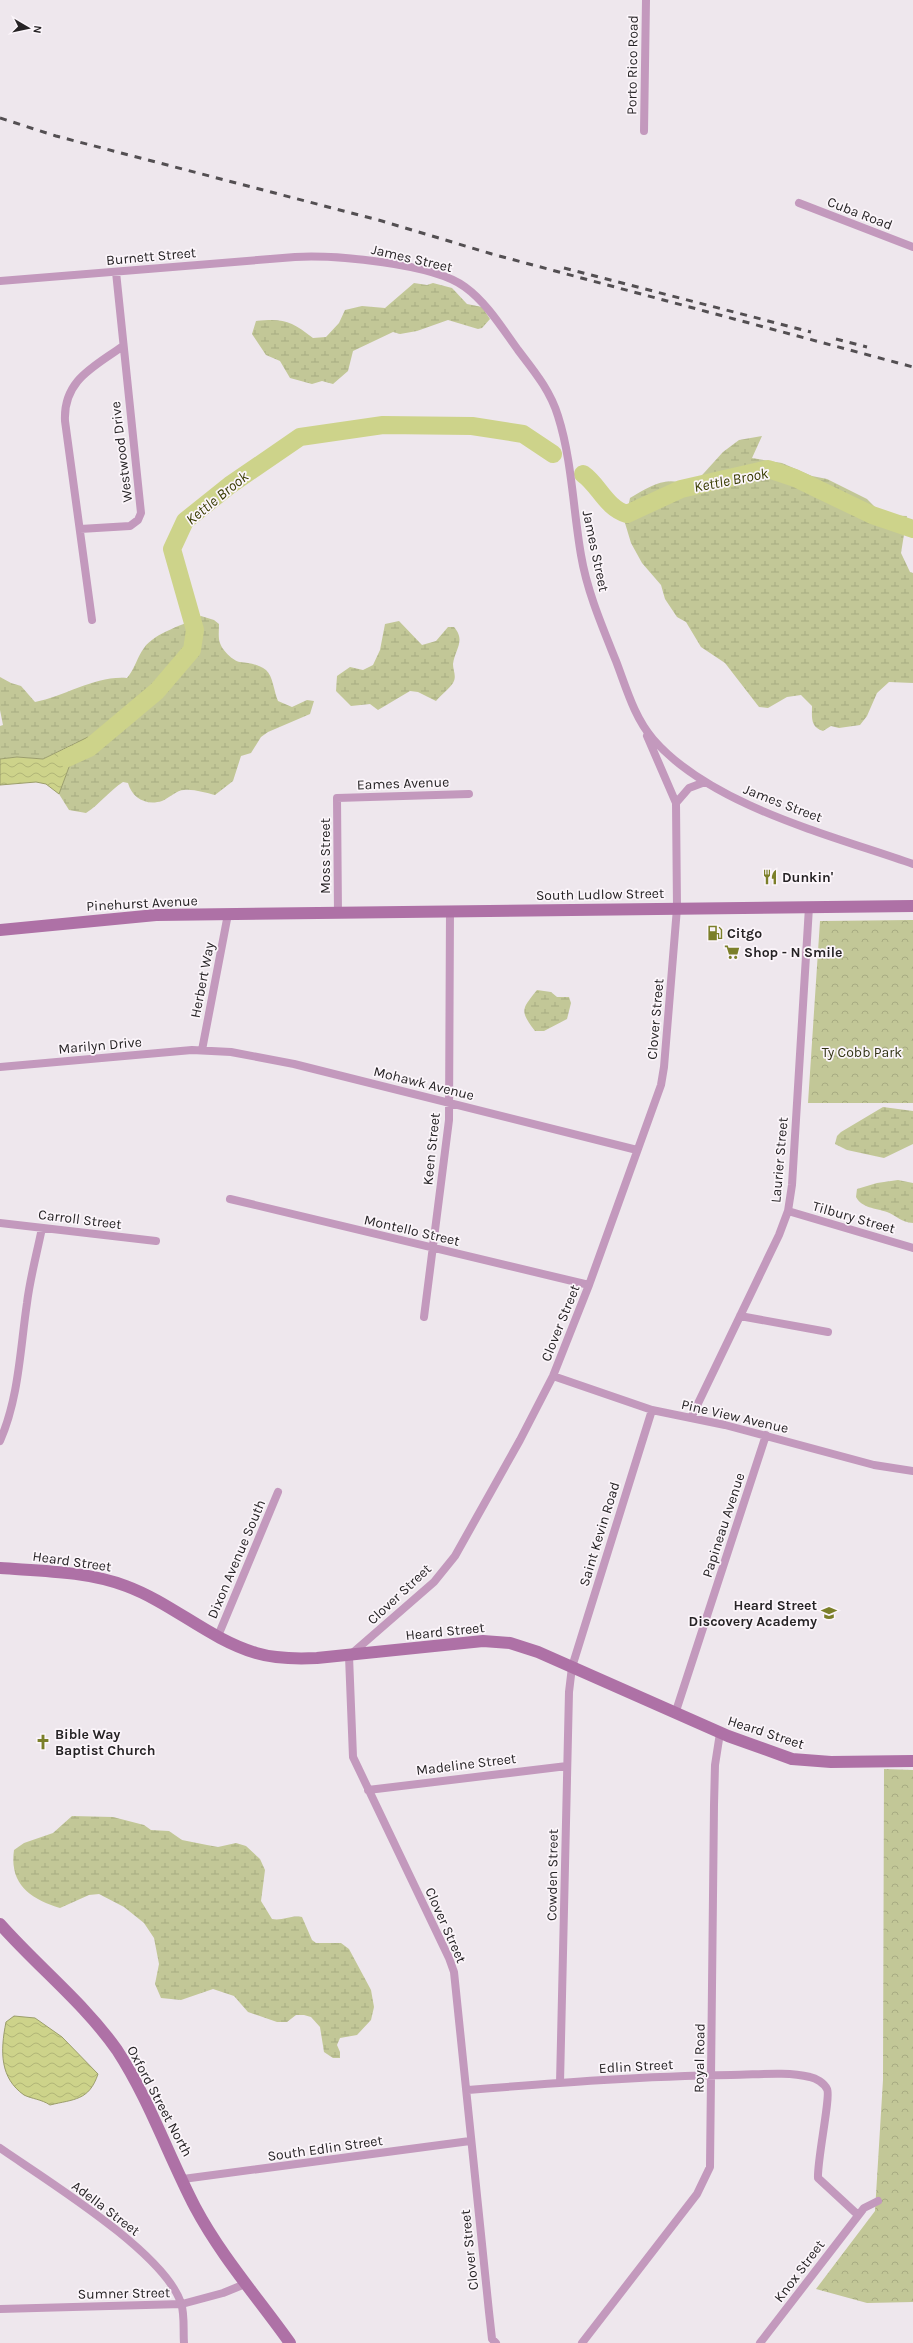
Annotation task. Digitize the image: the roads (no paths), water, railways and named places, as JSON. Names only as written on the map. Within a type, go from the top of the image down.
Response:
[{"type":"street","name":"Porto Rico Road","points":[[644,131],[646,0]]},
{"type":"street","name":"Cuba Road","points":[[799,203],[913,247]]},
{"type":"street","name":"Burnett Street","points":[[0,281],[304,256]]},
{"type":"street","name":"James Street","points":[[304,256],[350,257],[410,268],[458,282],[474,294],[490,312],[546,388],[558,414],[564,438],[581,556],[587,582],[600,621],[641,722],[649,734],[669,755],[705,782],[738,800],[774,815],[913,864]]},
{"type":"street","name":"Westwood Drive","points":[[80,529],[130,526],[138,520],[141,513],[116,272]]},
{"type":"street","points":[[92,620],[65,420],[65,404],[68,392],[78,379],[123,346]]},
{"type":"street","name":"Clover Street","points":[[496,2343],[492,2339],[488,2312],[470,2141],[468,2090],[454,1972],[449,1958],[353,1757],[349,1656],[434,1582],[455,1556],[520,1440],[553,1376],[589,1285],[661,1084],[664,1067],[677,908],[676,803],[641,722]]},
{"type":"street","points":[[676,803],[689,788],[705,782]]},
{"type":"street","name":"Eames Avenue","points":[[337,798],[469,794]]},
{"type":"street","name":"Moss Street","points":[[337,798],[338,914]]},
{"type":"street","name":"South Ludlow Street","points":[[287,914],[338,914],[450,910],[913,906]]},
{"type":"street","name":"Laurier Street","points":[[691,1418],[779,1235],[788,1211],[792,1185],[809,907]]},
{"type":"street","name":"Keen Street","points":[[424,1317],[450,1102],[450,910]]},
{"type":"street","name":"Herbert Way","points":[[202,1050],[228,914]]},
{"type":"street","name":"Pinehurst Avenue","points":[[0,930],[156,915],[287,914]]},
{"type":"street","name":"Mohawk Avenue","points":[[202,1050],[262,1056],[638,1150]]},
{"type":"street","name":"Marilyn Drive","points":[[0,1067],[202,1050]]},
{"type":"street","name":"Montello Street","points":[[230,1199],[589,1285]]},
{"type":"street","name":"Tilbury Street","points":[[788,1211],[913,1248]]},
{"type":"street","name":"Carroll Street","points":[[0,1223],[156,1241]]},
{"type":"street","points":[[0,1441],[16,1389],[27,1302],[42,1228]]},
{"type":"street","points":[[740,1316],[828,1332]]},
{"type":"street","name":"Pine View Avenue","points":[[553,1376],[652,1410],[766,1435],[874,1465],[913,1471]]},
{"type":"street","name":"Saint Kevin Road","points":[[572,1667],[652,1410]]},
{"type":"street","name":"Papineau Avenue","points":[[675,1714],[766,1435]]},
{"type":"street","name":"Dixon Avenue South","points":[[218,1636],[278,1492]]},
{"type":"street","name":"Heard Street","points":[[0,1568],[88,1576],[126,1586],[238,1646],[267,1656],[294,1659],[349,1656],[458,1643],[496,1641],[538,1652],[720,1733],[798,1760],[831,1762],[913,1761]]},
{"type":"street","name":"Cowden Street","points":[[560,2083],[567,1766],[572,1667]]},
{"type":"street","name":"Royal Road","points":[[582,2343],[700,2187],[710,2167],[714,1805],[715,1765],[720,1733]]},
{"type":"street","name":"Madeline Street","points":[[368,1790],[567,1766]]},
{"type":"street","name":"Oxford Street North","points":[[0,1924],[78,2004],[116,2050],[156,2120],[183,2179],[208,2228],[249,2288],[290,2343]]},
{"type":"street","name":"Edlin Street","points":[[468,2090],[560,2083],[711,2076],[797,2075],[811,2077],[826,2087],[829,2102],[820,2147],[818,2178],[858,2215]]},
{"type":"street","name":"South Edlin Street","points":[[183,2179],[470,2141]]},
{"type":"street","name":"Adella Street","points":[[0,2148],[132,2243],[162,2274],[174,2289],[182,2304]]},
{"type":"street","name":"Knox Street","points":[[760,2343],[858,2215],[864,2208],[878,2201]]},
{"type":"street","name":"Sumner Street","points":[[0,2309],[182,2304],[249,2288]]},
{"type":"street","points":[[182,2304],[184,2343]]},
{"type":"water","points":[[88,737],[89,748],[69,767],[59,794],[46,784],[36,782],[0,785],[0,759],[17,757],[43,759]]},
{"type":"water","points":[[14,2016],[35,2018],[62,2037],[98,2074],[94,2083],[85,2094],[73,2100],[50,2105],[43,2101],[24,2095],[16,2088],[10,2081],[6,2072],[3,2054],[6,2022]]},
{"type":"waterway","name":"Kettle Brook","points":[[67,758],[89,748],[157,691],[192,650],[195,630],[172,549],[185,521],[230,485],[300,437],[383,425],[472,426],[523,434],[553,454]]},
{"type":"waterway","name":"Kettle Brook","points":[[583,474],[594,484],[608,502],[620,511],[627,514],[681,489],[768,469],[795,478],[872,515],[913,529]]},
{"type":"railway","points":[[0,118],[56,136],[382,221],[492,254],[913,367]]},
{"type":"railway","points":[[564,268],[811,332]]},
{"type":"railway","points":[[836,339],[867,347]]},
{"type":"place","name":"Dunkin'","points":[[770,877]]},
{"type":"place","name":"Citgo","points":[[715,933]]},
{"type":"place","name":"Shop - N Smile","points":[[732,952]]},
{"type":"place","name":"Heard Street Discovery Academy","points":[[829,1613]]},
{"type":"place","name":"Bible Way Baptist Church","points":[[43,1742]]},
{"type":"park label","name":"Ty Cobb Park","points":[[862,1052]]}]
